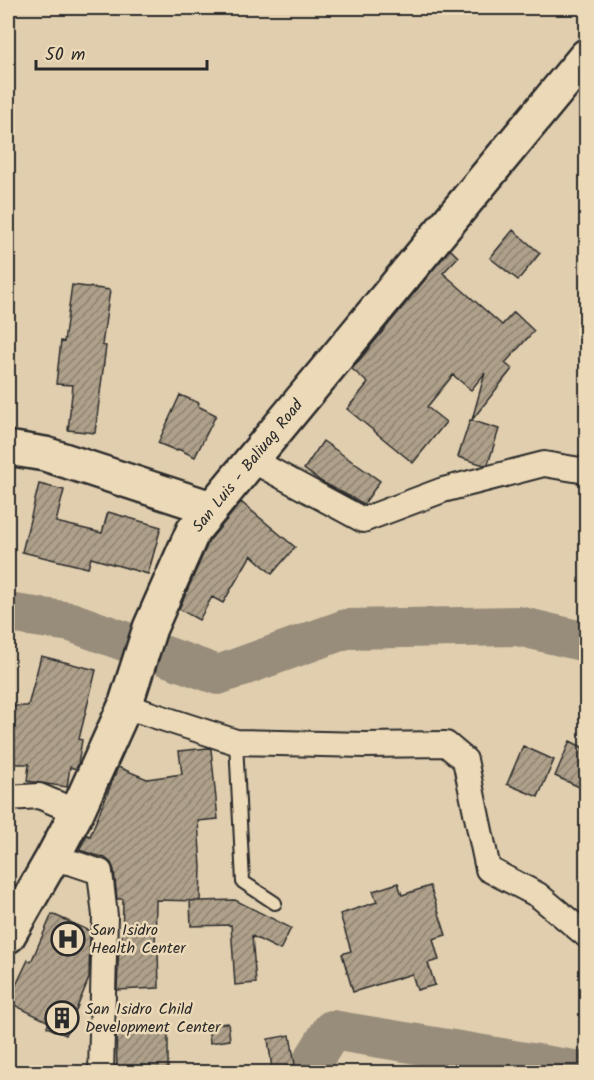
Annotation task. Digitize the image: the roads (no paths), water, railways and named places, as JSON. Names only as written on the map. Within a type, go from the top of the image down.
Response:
[{"type":"main road","name":"San Luis - Baliuag Road","points":[[8,936],[76,812],[128,699],[150,628],[193,531],[586,56]]},
{"type":"main road","points":[[8,448],[45,454],[212,508]]},
{"type":"street","points":[[252,460],[363,520],[443,490],[544,464],[586,471]]},
{"type":"street","points":[[128,699],[236,742],[447,744],[465,760],[488,869],[538,895],[586,935]]},
{"type":"street","points":[[8,798],[39,796],[76,812]]},
{"type":"street","points":[[52,859],[100,872],[105,916],[101,1072]]},
{"type":"lane","points":[[236,742],[243,882],[275,903]]},
{"type":"waterway","points":[[8,613],[71,622],[218,675],[346,629],[518,626],[586,642]]},
{"type":"waterway","points":[[306,1072],[332,1030],[586,1072]]},
{"type":"place","name":"San Isidro Health Center","points":[[68,939]]},
{"type":"place","name":"San Isidro Child Development Center","points":[[62,1018]]}]
